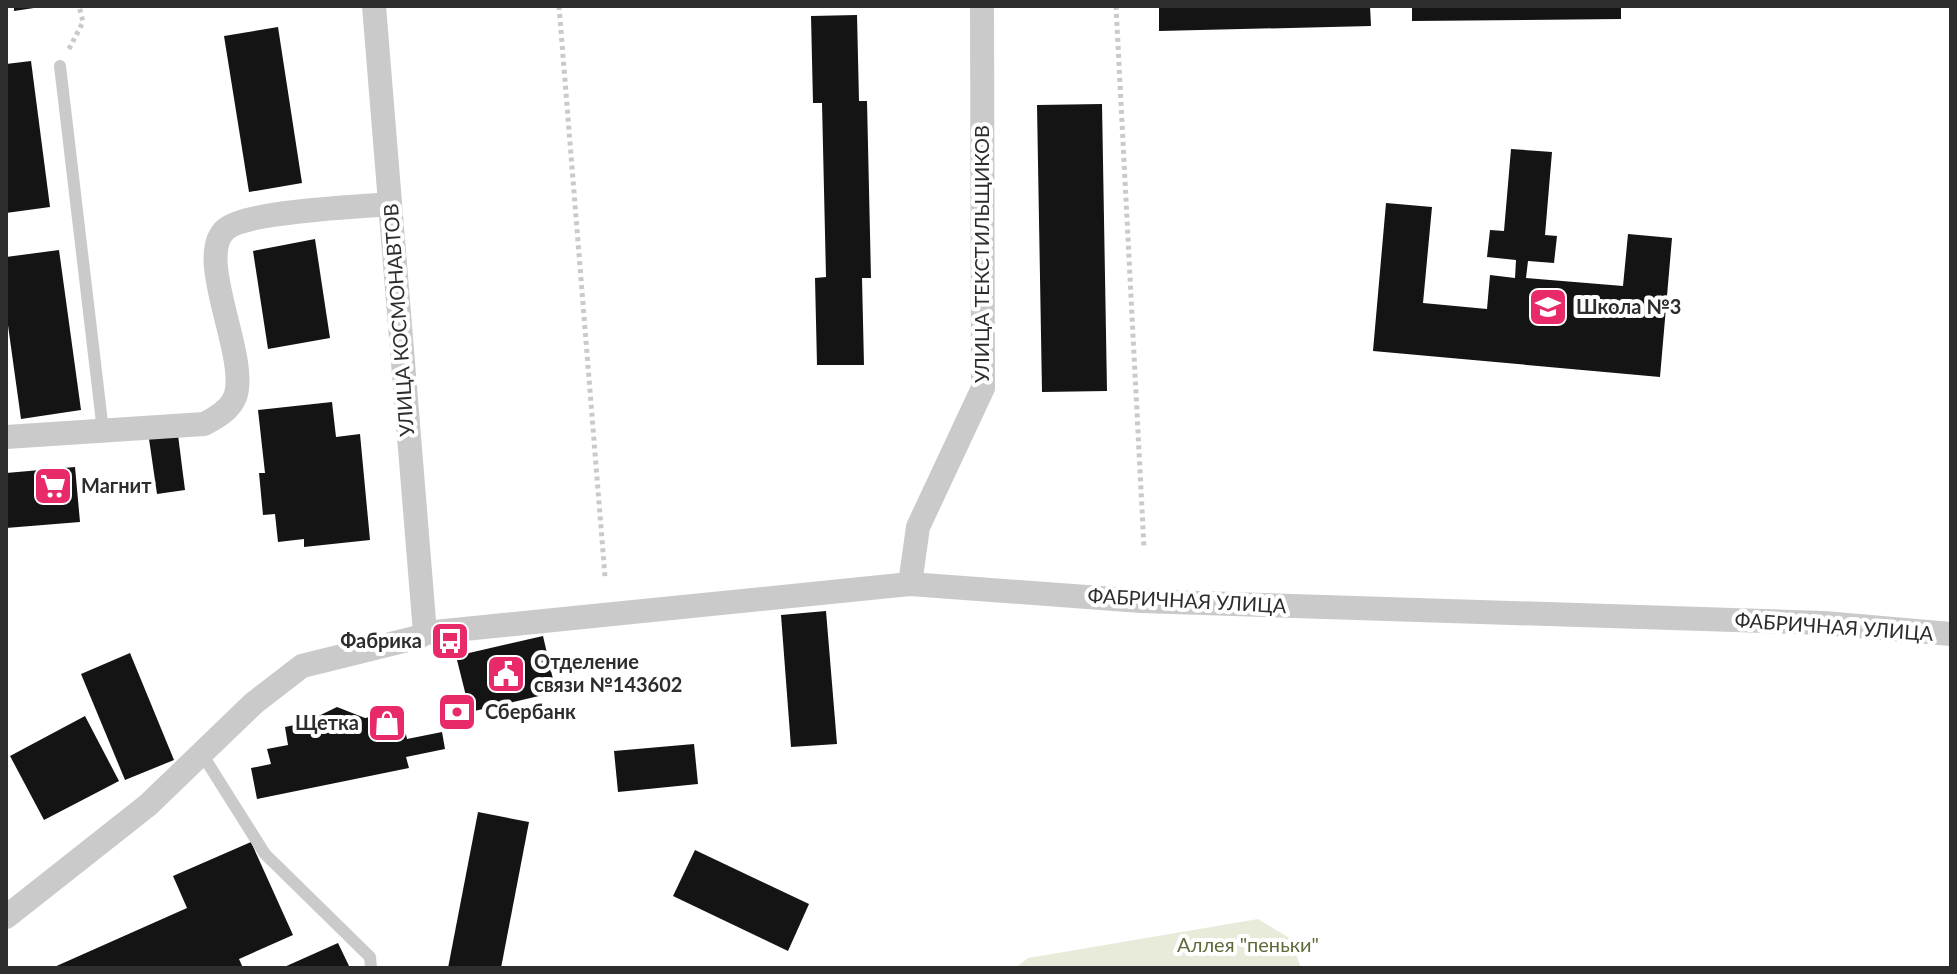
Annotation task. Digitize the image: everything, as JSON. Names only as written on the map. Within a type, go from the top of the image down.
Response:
[{"type":"street","name":"УЛИЦА КОСМОНАВТОВ","points":[[374,6],[425,633]]},
{"type":"street","name":"УЛИЦА ТЕКСТИЛЬЩИКОВ","points":[[910,584],[918,527],[983,388],[982,6]]},
{"type":"street","points":[[6,437],[204,424],[220,417],[235,398],[239,375],[217,277],[216,248],[224,230],[247,218],[390,204]]},
{"type":"street","name":"ФАБРИЧНАЯ УЛИЦА","points":[[6,917],[148,805],[254,703],[302,666],[425,633],[910,584],[1141,601],[1824,623],[1951,634]]},
{"type":"lane","points":[[60,66],[103,431]]},
{"type":"lane","points":[[202,754],[265,854],[370,957],[371,968]]},
{"type":"path","points":[[60,66],[83,22],[79,6]]},
{"type":"path","points":[[559,6],[605,577]]},
{"type":"path","points":[[1116,6],[1144,548]]},
{"type":"green space","name":"Аллея \"пеньки\"","points":[[1258,919],[1291,939],[1301,968],[1015,968],[1028,958]]},
{"type":"building","points":[[14,6],[34,6],[34,8],[14,11]]},
{"type":"building","points":[[1159,6],[1370,6],[1371,26],[1159,31]]},
{"type":"building","points":[[1412,6],[1621,6],[1621,19],[1412,21]]},
{"type":"building","points":[[857,15],[859,101],[867,101],[871,278],[862,278],[864,365],[817,365],[815,278],[826,277],[822,103],[813,103],[811,16]]},
{"type":"building","points":[[278,27],[302,183],[249,192],[224,36]]},
{"type":"building","points":[[31,61],[50,207],[6,213],[6,64]]},
{"type":"building","points":[[1102,104],[1107,391],[1042,392],[1037,105]]},
{"type":"building","points":[[1511,149],[1552,152],[1545,235],[1557,236],[1554,263],[1528,261],[1526,278],[1623,286],[1628,234],[1672,238],[1660,377],[1373,351],[1386,203],[1432,207],[1423,303],[1487,309],[1490,275],[1515,278],[1516,260],[1487,257],[1490,230],[1504,231]]},
{"type":"building","points":[[315,239],[330,338],[268,349],[253,251]]},
{"type":"building","points":[[59,250],[81,410],[21,419],[6,311],[6,257]]},
{"type":"building","points":[[332,402],[336,437],[360,434],[370,540],[304,547],[304,539],[278,542],[275,514],[263,515],[259,473],[265,473],[258,410]]},
{"type":"building","points":[[178,435],[185,490],[157,494],[149,439]]},
{"type":"building","points":[[75,467],[80,522],[6,528],[6,473]]},
{"type":"building","points":[[826,611],[837,744],[791,747],[781,615]]},
{"type":"building","name":"Отделение связи №143602","points":[[543,636],[556,692],[470,712],[456,656]]},
{"type":"building","points":[[130,653],[174,760],[125,780],[81,674]]},
{"type":"building","points":[[337,707],[365,718],[401,711],[407,739],[442,732],[445,749],[406,757],[409,768],[257,799],[251,768],[271,764],[267,749],[288,745],[285,727],[304,723]]},
{"type":"building","points":[[85,716],[119,781],[44,820],[10,756]]},
{"type":"building","points":[[694,744],[698,784],[618,792],[614,751]]},
{"type":"building","points":[[478,812],[529,822],[501,968],[448,968]]},
{"type":"building","points":[[251,842],[293,935],[239,959],[243,968],[52,968],[187,908],[173,876]]},
{"type":"building","points":[[695,850],[809,904],[788,951],[673,896]]},
{"type":"building","points":[[338,943],[350,968],[282,968]]},
{"type":"place","name":"Школа №3","points":[[1548,307]]},
{"type":"place","name":"Магнит","points":[[53,486]]},
{"type":"place","name":"Фабрика","points":[[450,641]]},
{"type":"place","name":"Отделение связи №143602","points":[[506,674]]},
{"type":"place","name":"Сбербанк","points":[[457,712]]},
{"type":"place","name":"Щетка","points":[[387,723]]}]
